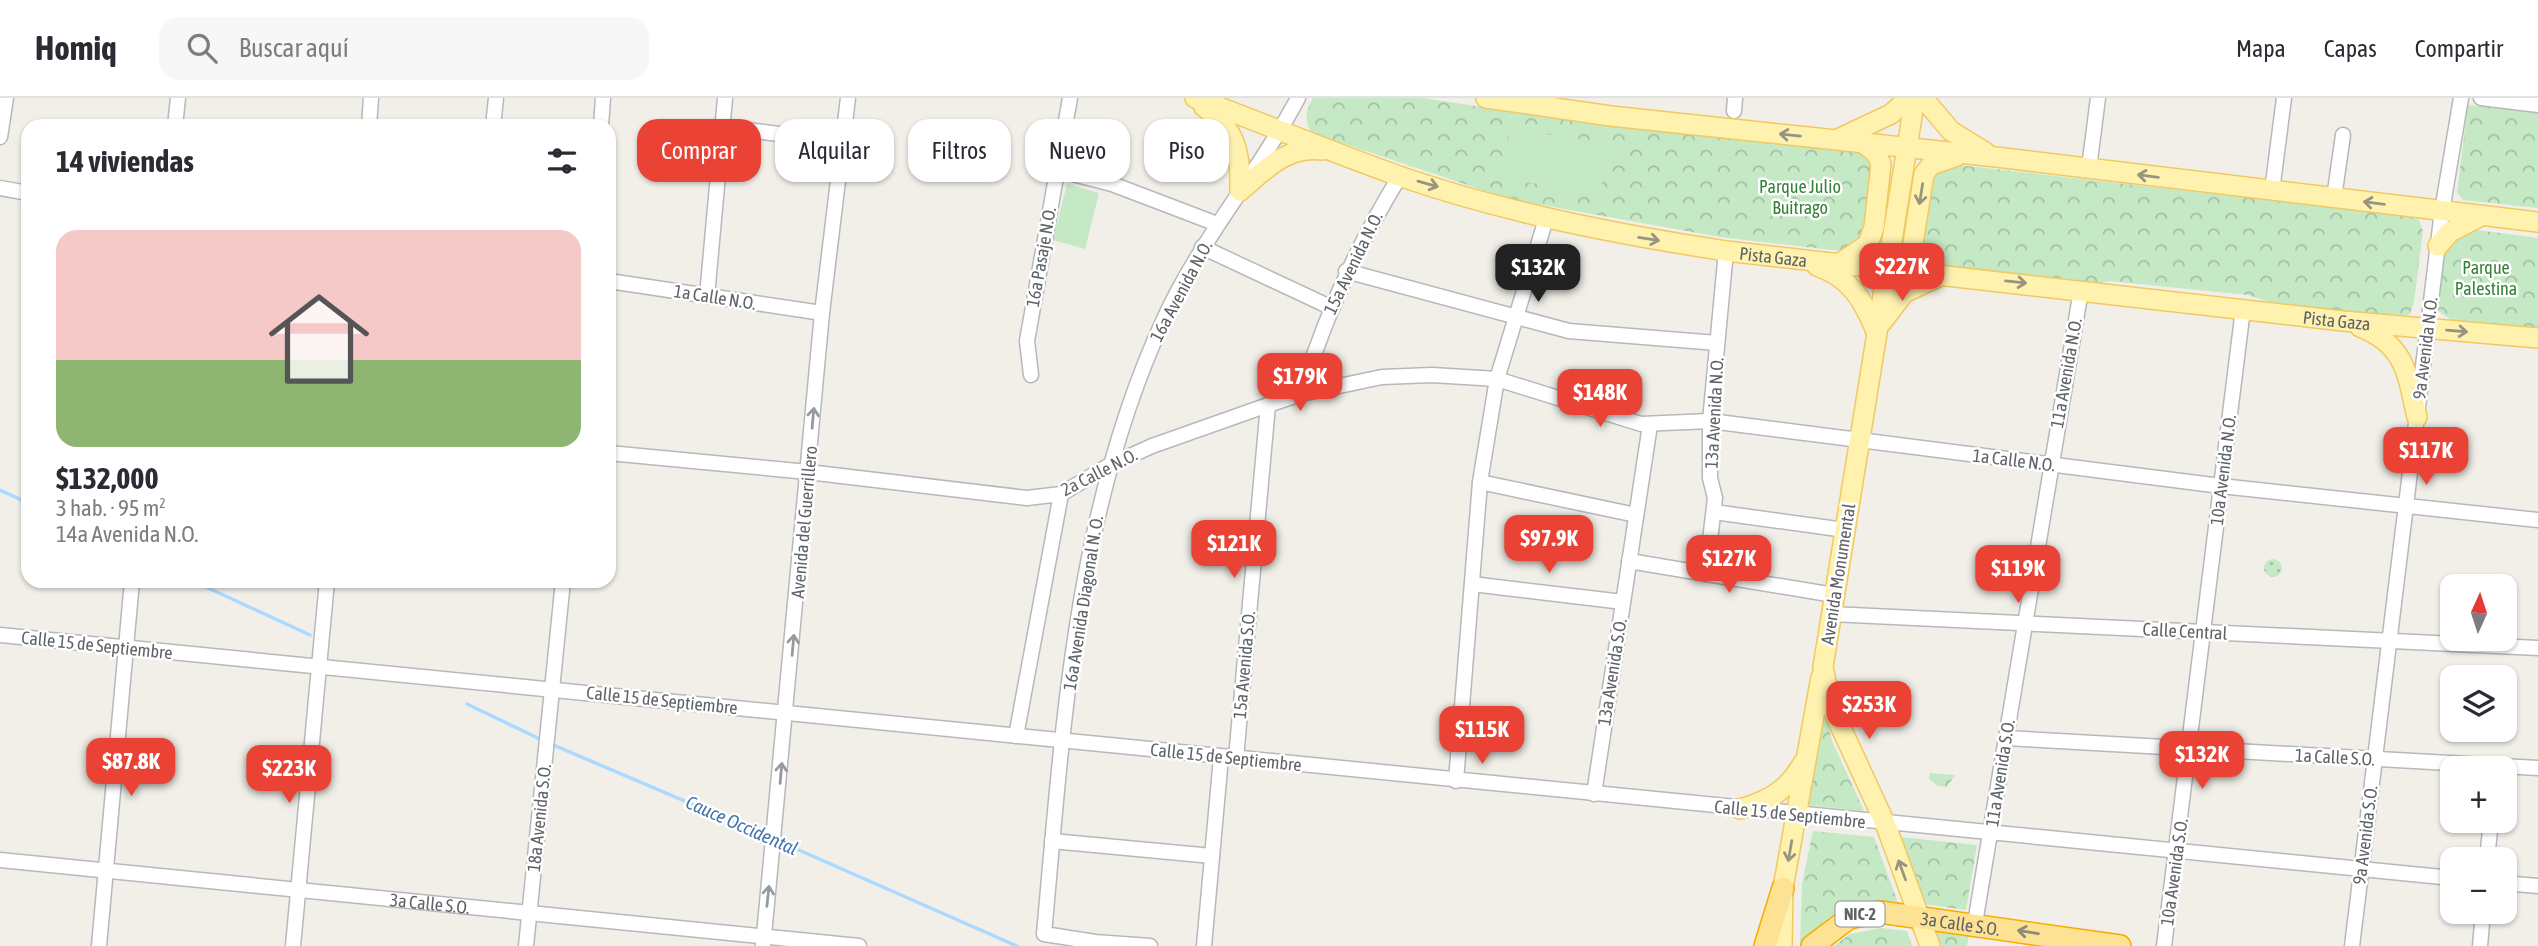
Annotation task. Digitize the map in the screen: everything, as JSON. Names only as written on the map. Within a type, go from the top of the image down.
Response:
[{"type":"highway","points":[[1765,946],[1783,888]]},
{"type":"highway","name":"3a Calle S.O.","points":[[1812,946],[1838,924],[1856,915],[1880,912],[1975,923],[2120,946]]},
{"type":"main road","name":"Pista Gaza","points":[[1193,98],[1282,129],[1400,176],[1546,219],[1628,236],[1727,251],[2343,321],[2538,338]]},
{"type":"main road","points":[[1193,98],[1220,118],[1234,137],[1240,160],[1240,191]]},
{"type":"main road","points":[[1486,98],[1559,103],[1835,140],[2538,222]]},
{"type":"main road","points":[[1835,140],[1891,114],[1909,98]]},
{"type":"main road","name":"Avenida Monumental","points":[[1915,98],[1823,667],[1831,706],[1885,823],[1930,946]]},
{"type":"main road","points":[[1923,98],[1944,124],[1968,144],[1996,157]]},
{"type":"main road","points":[[1940,98],[1944,124]]},
{"type":"main road","points":[[1839,263],[1868,244],[1874,227],[1881,164],[1876,153],[1863,143]]},
{"type":"main road","points":[[1240,191],[1290,153],[1310,149],[1341,153]]},
{"type":"main road","points":[[1948,275],[1917,263],[1912,250],[1924,174],[1931,165],[1941,160],[1966,154]]},
{"type":"main road","points":[[2438,246],[2450,232],[2482,215]]},
{"type":"main road","points":[[1797,258],[1834,272],[1846,280],[1865,304],[1877,332]]},
{"type":"main road","points":[[1877,332],[1893,304],[1904,293],[1917,284],[1948,275]]},
{"type":"main road","points":[[2343,321],[2382,338],[2401,357],[2417,417]]},
{"type":"main road","points":[[1782,946],[1783,888],[1823,667]]},
{"type":"main road","points":[[1740,809],[1763,802],[1786,787],[1808,749]]},
{"type":"street","points":[[0,137],[6,98]]},
{"type":"street","points":[[176,119],[178,98]]},
{"type":"street","points":[[370,119],[371,98]]},
{"type":"street","points":[[494,119],[496,98]]},
{"type":"street","points":[[602,119],[603,98]]},
{"type":"street","points":[[724,119],[725,98]]},
{"type":"street","name":"Avenida del Guerrillero","points":[[846,119],[848,98]]},
{"type":"street","name":"16a Pasaje N.O.","points":[[1066,119],[1070,98]]},
{"type":"street","name":"16a Avenida N.O.","points":[[1108,466],[1143,366],[1164,317],[1202,247],[1282,129],[1298,98]]},
{"type":"street","points":[[2089,168],[2098,98]]},
{"type":"street","points":[[2272,191],[2284,98]]},
{"type":"street","name":"9a Avenida N.O.","points":[[2390,641],[2442,211],[2461,98]]},
{"type":"street","points":[[2482,98],[2538,106]]},
{"type":"street","points":[[2334,198],[2343,135]]},
{"type":"street","name":"15a Avenida N.O.","points":[[1301,394],[1330,307],[1346,271],[1400,176]]},
{"type":"street","points":[[707,296],[718,182]]},
{"type":"street","name":"Avenida del Guerrillero","points":[[764,942],[822,313],[838,182]]},
{"type":"street","name":"16a Pasaje N.O.","points":[[1031,375],[1027,341],[1055,182]]},
{"type":"street","points":[[1104,182],[1217,224]]},
{"type":"street","points":[[0,188],[21,192]]},
{"type":"street","points":[[1456,781],[1480,482],[1497,379],[1546,219]]},
{"type":"street","points":[[1202,247],[1330,307]]},
{"type":"street","name":"13a Avenida N.O.","points":[[1706,574],[1714,512],[1710,422],[1727,251]]},
{"type":"street","points":[[1346,271],[1569,331],[1717,343]]},
{"type":"street","name":"1a Calle N.O.","points":[[616,282],[822,313]]},
{"type":"street","name":"11a Avenida N.O.","points":[[2024,623],[2081,290]]},
{"type":"street","name":"10a Avenida N.O.","points":[[2203,632],[2243,309]]},
{"type":"street","name":"2a Calle N.O.","points":[[616,454],[808,472],[1027,498],[1061,494],[1108,466],[1152,446],[1301,394],[1382,377],[1432,375],[1497,379]]},
{"type":"street","name":"1a Calle N.O.","points":[[1497,379],[1650,425],[1710,422],[2221,486],[2538,520]]},
{"type":"street","name":"15a Avenida S.O.","points":[[1204,946],[1212,856],[1228,758],[1268,405]]},
{"type":"street","name":"13a Avenida S.O.","points":[[1594,794],[1650,425]]},
{"type":"street","name":"16a Avenida Diagonal N. O.","points":[[1108,466],[1089,557],[1061,741],[1044,934],[1095,942],[1150,946]]},
{"type":"street","points":[[1480,482],[1636,515]]},
{"type":"street","points":[[1016,736],[1061,494]]},
{"type":"street","points":[[1714,512],[1845,530]]},
{"type":"street","name":"Calle Central","points":[[1629,561],[1706,574],[1833,604],[2024,623],[2538,648]]},
{"type":"street","points":[[1472,584],[1623,602]]},
{"type":"street","points":[[99,946],[131,588]]},
{"type":"street","points":[[293,946],[326,588]]},
{"type":"street","name":"18a Avenida S.O.","points":[[526,946],[562,588]]},
{"type":"street","name":"11a Avenida S.O.","points":[[1975,923],[2024,623]]},
{"type":"street","name":"10a Avenida S.O.","points":[[2164,946],[2178,852],[2203,632]]},
{"type":"street","name":"Calle 15 de Septiembre","points":[[0,635],[2440,877]]},
{"type":"street","name":"9a Avenida S.O.","points":[[2353,946],[2360,869],[2390,641]]},
{"type":"street","name":"1a Calle S.O.","points":[[2006,738],[2440,763]]},
{"type":"street","name":"1a Calle S.O.","points":[[2517,768],[2538,768]]},
{"type":"street","points":[[1052,841],[1212,856]]},
{"type":"street","name":"3a Calle S.O.","points":[[0,860],[764,942],[859,946]]},
{"type":"street","points":[[2517,884],[2538,886]]},
{"type":"street","points":[[2480,946],[2482,924]]},
{"type":"green space","name":"Parque Julio Buitrago","points":[[1313,98],[1422,98],[1542,116],[1866,153],[1875,163],[1865,242],[1850,252],[1720,237],[1509,199],[1312,133],[1307,124],[1307,116]]},
{"type":"green space","points":[[2468,105],[2538,112],[2538,208],[2464,200],[2457,193]]},
{"type":"green space","points":[[1510,129],[1609,143],[1601,193],[1503,179]]},
{"type":"green space","points":[[1959,165],[2407,216],[2419,220],[2423,231],[2414,302],[2410,314],[2402,317],[2289,308],[2248,295],[2109,281],[2093,285],[1933,265],[1921,252],[1931,179],[1939,170]]},
{"type":"green space","points":[[1067,184],[1099,193],[1085,249],[1053,240]]},
{"type":"green space","name":"Parque Palestina","points":[[2477,230],[2538,238],[2538,329],[2455,322],[2438,311],[2438,277],[2443,252],[2453,239]]},
{"type":"green space","points":[[2273,559],[2279,562],[2282,568],[2279,574],[2273,577],[2267,574],[2264,568],[2267,562]]},
{"type":"green space","points":[[1824,707],[1832,741],[1864,811],[1807,805]]},
{"type":"green space","points":[[1930,773],[1955,775],[1947,787],[1938,786],[1929,779]]},
{"type":"green space","points":[[1813,831],[1874,837],[1898,903],[1865,902],[1843,908],[1800,944],[1802,883]]},
{"type":"green space","points":[[1900,837],[1977,845],[1966,910],[1924,904]]},
{"type":"green space","points":[[1931,925],[1970,930],[1967,946],[1939,946]]},
{"type":"green space","points":[[1881,928],[1907,931],[1912,946],[1834,946],[1850,934]]},
{"type":"waterway","name":"Cauce Occidental","points":[[0,490],[21,500]]},
{"type":"waterway","name":"Cauce Occidental","points":[[208,588],[310,635]]},
{"type":"waterway","name":"Cauce Occidental","points":[[467,704],[544,741]]},
{"type":"waterway","name":"Cauce Occidental","points":[[551,744],[769,837]]},
{"type":"waterway","name":"Cauce Occidental","points":[[776,840],[1017,946]]}]
